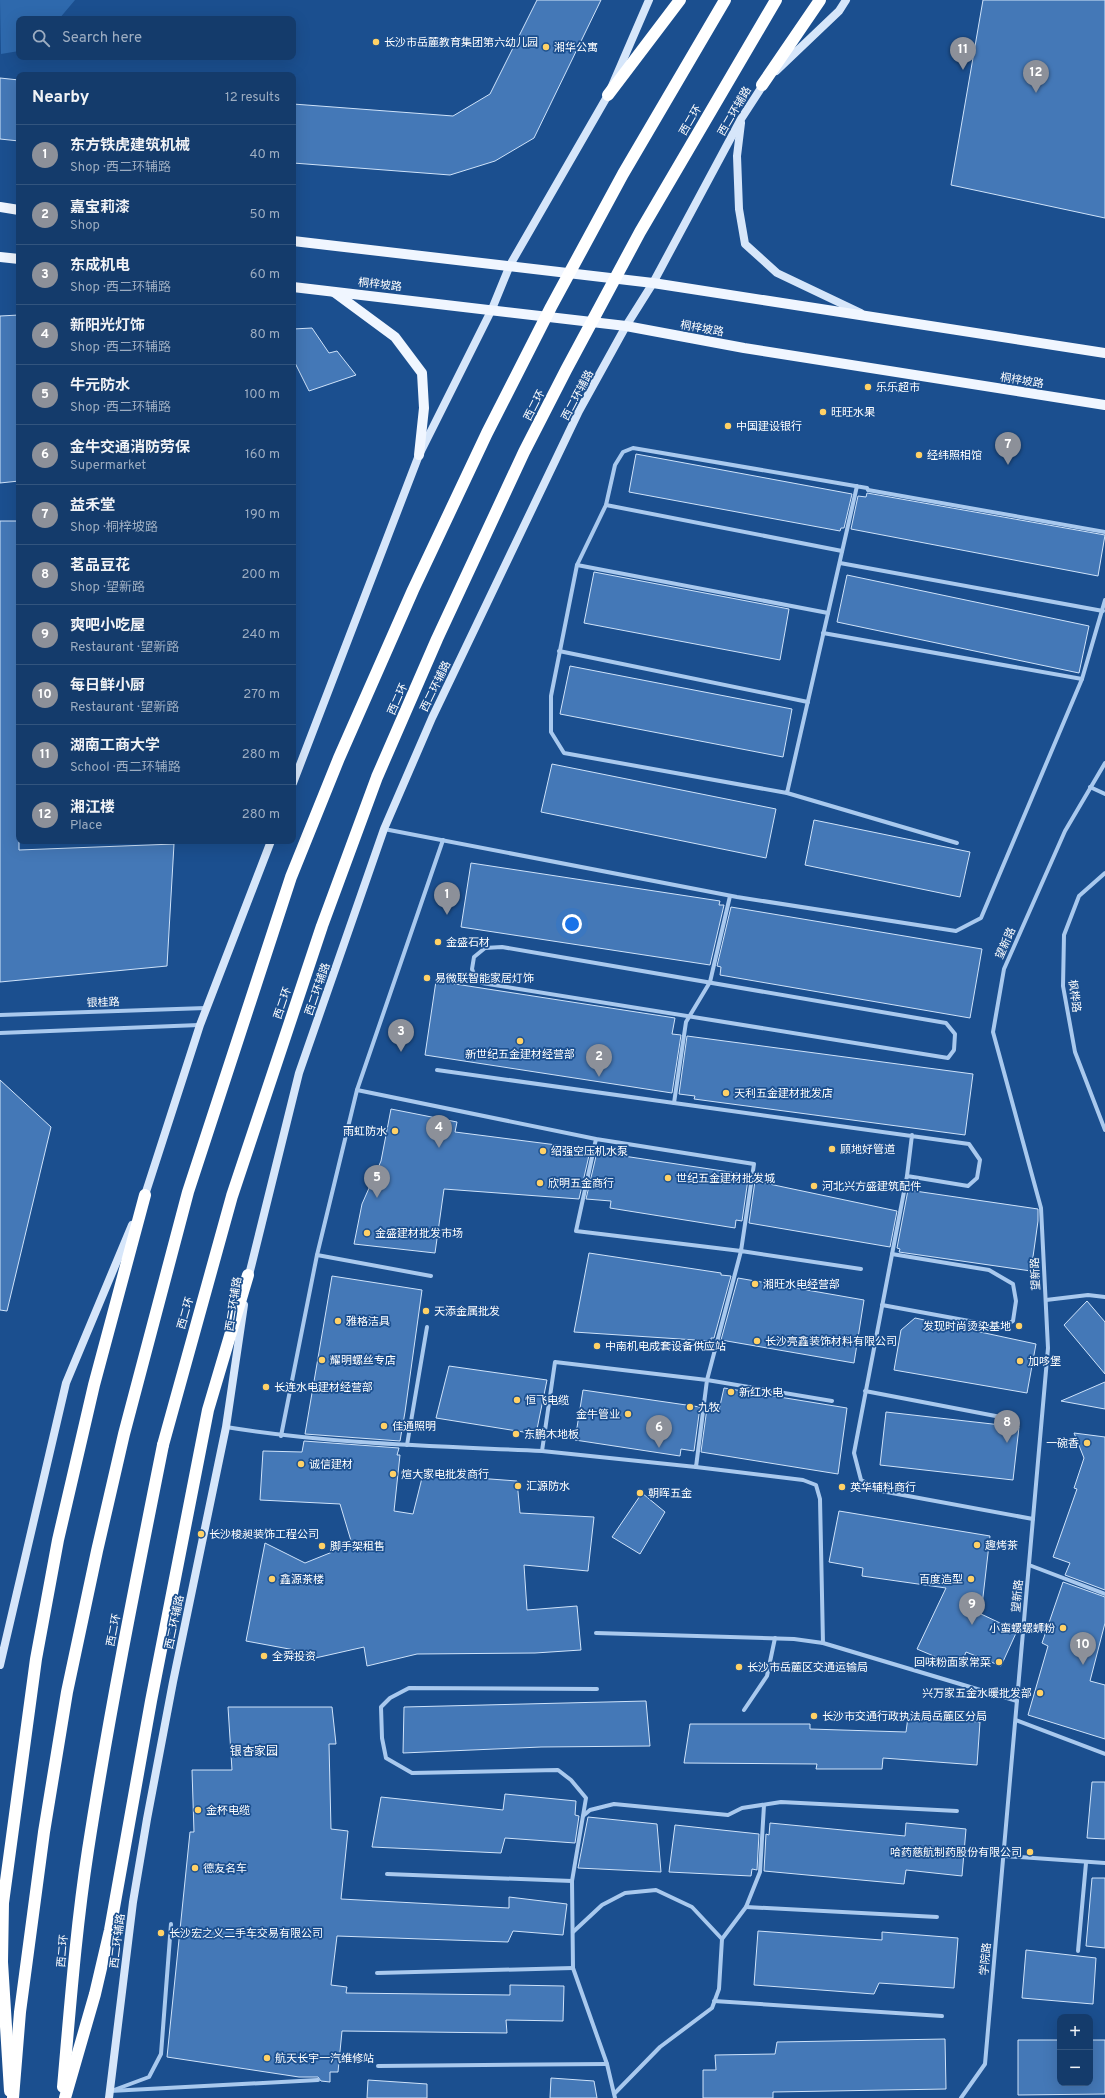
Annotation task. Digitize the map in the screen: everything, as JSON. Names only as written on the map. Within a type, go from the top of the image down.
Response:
[{"type":"highway","points":[[608,95],[680,0]]},
{"type":"highway","points":[[12,2098],[20,2012],[44,1832],[67,1692],[98,1543],[124,1434],[188,1192],[291,877],[339,758],[406,604],[487,433],[551,307],[624,174],[725,0]]},
{"type":"highway","name":"西二环","points":[[62,2098],[77,1928],[88,1850],[121,1660],[163,1445],[232,1196],[322,926],[377,777],[437,639],[521,459],[640,232],[776,0]]},
{"type":"highway","points":[[762,85],[820,0]]},
{"type":"highway","points":[[12,2098],[5,2027],[2,1962],[3,1903],[36,1659],[58,1540],[94,1385],[145,1196]]},
{"type":"highway","points":[[65,2098],[95,1994],[110,1930],[151,1701],[208,1410],[248,1274]]},
{"type":"main road","points":[[0,207],[16,210]]},
{"type":"main road","points":[[296,241],[510,265],[653,283],[1105,353]]},
{"type":"main road","points":[[0,256],[16,258]]},
{"type":"main road","name":"桐梓坡路","points":[[296,287],[492,309],[626,326],[744,348],[1105,405]]},
{"type":"main road","points":[[333,291],[396,337],[422,373],[424,408],[418,455]]},
{"type":"street","points":[[296,775],[418,455],[492,309],[510,265],[608,95],[649,0]]},
{"type":"street","name":"西二环辅路","points":[[109,2095],[133,1902],[147,1819],[173,1682],[226,1427],[248,1274],[299,1073],[384,829],[432,718],[579,411],[626,326],[653,283],[741,118],[762,85],[839,11],[846,0]]},
{"type":"street","points":[[741,118],[737,156],[739,209],[745,244],[776,273],[869,317]]},
{"type":"street","points":[[956,843],[787,793],[564,753],[551,732],[550,696],[577,565],[606,505],[615,465],[622,452],[633,448],[857,486],[867,488],[868,490],[1105,532]]},
{"type":"street","points":[[787,793],[857,486]]},
{"type":"street","points":[[606,505],[842,551]]},
{"type":"street","points":[[840,563],[1103,611]]},
{"type":"street","points":[[577,565],[828,613]]},
{"type":"street","points":[[384,829],[730,896],[956,931],[981,918],[1082,679],[1105,600]]},
{"type":"street","points":[[823,633],[1082,679]]},
{"type":"street","points":[[559,652],[808,702]]},
{"type":"street","name":"望新路","points":[[1008,1814],[1048,1348],[1041,1208],[993,1032],[1004,969],[1065,831],[1105,763]]},
{"type":"street","points":[[1090,787],[1105,794]]},
{"type":"street","points":[[281,1436],[317,1255],[357,1090],[443,840]]},
{"type":"street","points":[[0,1665],[66,1383],[145,1196],[200,1025],[270,844]]},
{"type":"street","name":"枫桦路","points":[[1105,873],[1079,896],[1064,935],[1063,986],[1075,1052],[1105,1130]]},
{"type":"street","points":[[674,1103],[686,1022],[710,982],[730,896]]},
{"type":"street","points":[[502,947],[710,982],[946,1023],[955,1034],[954,1050],[948,1058],[688,1018],[482,983],[476,980],[472,969],[474,957],[485,948],[502,947]]},
{"type":"street","name":"银桂路","points":[[0,1014],[207,1008]]},
{"type":"street","points":[[0,1033],[200,1025]]},
{"type":"street","points":[[437,1070],[969,1144],[980,1160],[978,1178],[968,1186],[907,1176]]},
{"type":"street","points":[[357,1090],[596,1139],[754,1164],[741,1251],[707,1380],[696,1466]]},
{"type":"street","points":[[912,1135],[907,1176],[854,1453],[861,1480],[881,1491],[1033,1519]]},
{"type":"street","points":[[596,1139],[576,1231],[741,1251],[861,1269]]},
{"type":"street","points":[[882,1305],[1002,1326],[1013,1321],[1016,1301],[1013,1284],[989,1270],[892,1254]]},
{"type":"street","points":[[317,1255],[431,1276]]},
{"type":"street","points":[[1046,1300],[1088,1295],[1105,1297]]},
{"type":"street","points":[[407,1445],[427,1327]]},
{"type":"street","points":[[542,1451],[555,1362],[707,1380],[832,1401]]},
{"type":"street","points":[[865,1391],[1006,1418]]},
{"type":"street","points":[[226,1427],[281,1436],[407,1445],[542,1451],[696,1466],[803,1480],[816,1485],[820,1499],[823,1643]]},
{"type":"street","points":[[1029,1565],[1105,1594]]},
{"type":"street","points":[[596,1633],[794,1638],[823,1643],[1017,1701]]},
{"type":"street","points":[[744,1710],[767,1676],[775,1638]]},
{"type":"street","points":[[597,1689],[409,1688],[390,1698],[381,1707],[382,1738],[386,1758],[412,1773],[558,1770],[571,1780],[586,1798],[572,1881],[573,1968],[608,2064],[615,2098]]},
{"type":"street","points":[[1016,1720],[1105,1754]]},
{"type":"street","points":[[583,1816],[590,1810],[614,1804],[728,1815],[742,1808],[781,1802],[957,1811]]},
{"type":"street","points":[[614,2092],[660,2047],[712,2008],[719,1989],[722,1939],[746,1907],[760,1872],[764,1805]]},
{"type":"street","name":"学院路","points":[[961,2098],[985,2064],[1008,1814]]},
{"type":"street","points":[[1004,1856],[1086,1863],[1105,1863]]},
{"type":"street","points":[[1078,1951],[1086,1863]]},
{"type":"street","points":[[387,1874],[572,1881]]},
{"type":"street","points":[[573,1932],[602,1905],[625,1894],[656,1890],[692,1906],[722,1939]]},
{"type":"street","points":[[746,1907],[937,1917]]},
{"type":"street","points":[[109,2095],[149,2077],[161,2054],[171,1924]]},
{"type":"street","points":[[377,1973],[573,1968]]},
{"type":"street","points":[[714,2001],[942,2016]]},
{"type":"street","points":[[378,2066],[608,2064]]},
{"type":"street","points":[[109,2095],[318,2080]]},
{"type":"shaded area","points":[[0,0],[75,0],[62,16],[16,16],[16,52],[1,54]]},
{"type":"building","name":"湘华公寓","points":[[537,0],[601,0],[534,138],[495,161],[450,175],[296,163],[296,104],[453,116],[490,94]]},
{"type":"building","points":[[983,0],[1105,0],[1105,218],[951,185]]},
{"type":"building","points":[[0,78],[16,80],[16,141],[0,139]]},
{"type":"building","points":[[16,315],[16,481],[0,483],[0,316]]},
{"type":"building","points":[[312,328],[329,353],[337,351],[356,375],[309,391],[296,365],[296,329]]},
{"type":"building","points":[[636,454],[852,494],[844,528],[841,528],[840,531],[629,492]]},
{"type":"building","points":[[867,493],[1105,535],[1098,576],[851,529],[858,496],[866,497]]},
{"type":"building","points":[[0,521],[16,521],[16,844],[19,844],[19,850],[174,844],[167,966],[0,982]]},
{"type":"building","points":[[594,572],[789,609],[780,660],[584,623]]},
{"type":"building","points":[[847,575],[1089,626],[1079,673],[837,622]]},
{"type":"building","points":[[570,666],[792,709],[783,757],[560,714]]},
{"type":"building","points":[[552,764],[776,809],[766,858],[541,812]]},
{"type":"building","points":[[814,820],[970,852],[960,897],[805,865]]},
{"type":"building","points":[[471,863],[720,901],[719,905],[724,905],[710,965],[461,927]]},
{"type":"building","points":[[731,907],[982,949],[970,1018],[720,975],[721,967],[717,966]]},
{"type":"building","points":[[436,981],[675,1018],[672,1034],[681,1035],[672,1093],[425,1055]]},
{"type":"building","points":[[687,1036],[973,1074],[965,1135],[694,1099],[695,1096],[679,1094]]},
{"type":"building","points":[[0,1080],[51,1127],[7,1311],[0,1310]]},
{"type":"building","points":[[391,1109],[457,1122],[455,1132],[588,1149],[590,1151],[579,1199],[444,1189],[435,1253],[354,1244],[362,1204],[381,1161]]},
{"type":"building","points":[[597,1152],[743,1174],[743,1178],[748,1179],[742,1221],[736,1220],[735,1228],[610,1208],[611,1201],[586,1199]]},
{"type":"building","points":[[755,1181],[897,1211],[890,1247],[749,1223]]},
{"type":"building","points":[[908,1190],[1038,1209],[1038,1221],[1031,1271],[899,1252],[900,1249],[897,1248]]},
{"type":"building","points":[[589,1253],[721,1273],[721,1275],[731,1276],[714,1338],[711,1338],[711,1341],[574,1332]]},
{"type":"building","points":[[332,1276],[422,1290],[400,1441],[305,1434]]},
{"type":"building","points":[[738,1278],[864,1300],[854,1363],[721,1340]]},
{"type":"building","points":[[1087,1301],[1105,1322],[1105,1374],[1064,1325]]},
{"type":"building","points":[[915,1318],[1036,1344],[1027,1393],[894,1370],[901,1330]]},
{"type":"building","points":[[449,1366],[547,1380],[536,1434],[436,1418]]},
{"type":"building","points":[[1105,1382],[1105,1409],[1061,1401]]},
{"type":"building","points":[[724,1388],[847,1408],[838,1474],[701,1452],[707,1408],[719,1410]]},
{"type":"building","points":[[583,1390],[700,1407],[694,1451],[681,1449],[680,1456],[575,1440]]},
{"type":"building","points":[[886,1412],[1019,1427],[1013,1480],[880,1465]]},
{"type":"building","points":[[1074,1433],[1105,1437],[1105,1590],[1065,1575],[1070,1563],[1053,1557],[1077,1489],[1074,1488],[1084,1458]]},
{"type":"building","points":[[304,1441],[399,1448],[397,1455],[400,1455],[394,1511],[413,1514],[423,1474],[517,1481],[520,1513],[594,1517],[588,1571],[524,1565],[527,1610],[577,1606],[581,1650],[535,1653],[417,1654],[367,1666],[364,1647],[302,1661],[300,1651],[246,1641],[265,1543],[305,1563],[352,1544],[340,1504],[260,1500],[263,1451],[302,1452]]},
{"type":"building","points":[[642,1493],[665,1512],[640,1554],[612,1537]]},
{"type":"building","points":[[839,1511],[990,1536],[981,1614],[1017,1631],[1001,1666],[966,1652],[960,1667],[917,1649],[946,1588],[862,1576],[863,1568],[829,1562]]},
{"type":"building","points":[[1063,1582],[1105,1597],[1105,1623],[1090,1681],[1105,1685],[1105,1739],[1028,1715],[1048,1646],[1042,1643]]},
{"type":"building","points":[[646,1701],[650,1746],[541,1747],[403,1753],[404,1707]]},
{"type":"building","points":[[228,1707],[332,1707],[336,1744],[329,1744],[331,1829],[348,1831],[341,1899],[509,1908],[509,1897],[567,1904],[563,1935],[513,1931],[508,1942],[337,1936],[331,1985],[347,1987],[346,1993],[510,1995],[510,1985],[564,1986],[563,2021],[506,2020],[507,2033],[342,2031],[338,2072],[330,2072],[330,2082],[321,2081],[318,2077],[299,2077],[167,2057],[190,1832],[194,1832],[192,1770],[232,1770]]},
{"type":"building","points":[[908,1717],[980,1722],[977,1765],[883,1758],[882,1769],[816,1769],[817,1764],[684,1763],[690,1724],[810,1724],[810,1729],[906,1732]]},
{"type":"building","points":[[1092,1782],[1105,1782],[1105,1839],[1087,1838]]},
{"type":"building","points":[[505,1794],[576,1801],[575,1815],[579,1816],[575,1843],[505,1838],[501,1853],[372,1847],[381,1797],[503,1810]]},
{"type":"building","points":[[588,1817],[657,1824],[661,1872],[578,1868]]},
{"type":"building","points":[[770,1823],[905,1836],[906,1823],[966,1829],[962,1876],[906,1870],[904,1884],[764,1871],[766,1834],[769,1835]]},
{"type":"building","points":[[675,1825],[759,1834],[757,1870],[752,1869],[751,1876],[669,1872]]},
{"type":"building","points":[[1092,1878],[1105,1878],[1105,1948],[1086,1946]]},
{"type":"building","points":[[758,1931],[882,1940],[882,1932],[958,1938],[954,1988],[879,1983],[874,1994],[754,1985]]},
{"type":"building","points":[[1026,1950],[1096,1958],[1093,2004],[1022,1998]]},
{"type":"building","points":[[945,2039],[946,2089],[773,2092],[773,2098],[703,2098],[703,2070],[716,2070],[715,2055],[775,2054],[777,2042]]},
{"type":"building","points":[[1018,2040],[1057,2040],[1057,2086],[1093,2086],[1093,2040],[1105,2040],[1105,2094],[1018,2095]]},
{"type":"building","points":[[551,2078],[594,2081],[597,2098],[550,2098]]},
{"type":"building","points":[[368,2080],[427,2084],[427,2098],[367,2098]]},
{"type":"place","name":"长沙市岳麓教育集团第六幼儿园","points":[[376,42]]},
{"type":"place","name":"湘华公寓","points":[[546,47]]},
{"type":"place","name":"湖南工商大学","points":[[963,70]]},
{"type":"place","name":"湘江楼","points":[[1036,93]]},
{"type":"place","name":"乐乐超市","points":[[868,387]]},
{"type":"place","name":"旺旺水果","points":[[823,412]]},
{"type":"place","name":"中国建设银行","points":[[728,426]]},
{"type":"place","name":"经纬照相馆","points":[[919,455]]},
{"type":"place","name":"益禾堂","points":[[1008,465]]},
{"type":"place","name":"东方铁虎建筑机械","points":[[447,915]]},
{"type":"place","name":"金盛石材","points":[[438,942]]},
{"type":"place","name":"易微联智能家居灯饰","points":[[427,978]]},
{"type":"place","name":"新世纪五金建材经营部","points":[[520,1041]]},
{"type":"place","name":"东成机电","points":[[401,1052]]},
{"type":"place","name":"嘉宝莉漆","points":[[599,1077]]},
{"type":"place","name":"天利五金建材批发店","points":[[726,1093]]},
{"type":"place","name":"雨虹防水","points":[[395,1131]]},
{"type":"place","name":"新阳光灯饰","points":[[439,1148]]},
{"type":"place","name":"顾地好管道","points":[[832,1149]]},
{"type":"place","name":"绍强空压机水泵","points":[[543,1151]]},
{"type":"place","name":"世纪五金建材批发城","points":[[668,1178]]},
{"type":"place","name":"欣明五金商行","points":[[540,1183]]},
{"type":"place","name":"河北兴方盛建筑配件","points":[[814,1186]]},
{"type":"place","name":"牛元防水","points":[[377,1198]]},
{"type":"place","name":"金盛建材批发市场","points":[[367,1233]]},
{"type":"place","name":"湘旺水电经营部","points":[[755,1284]]},
{"type":"place","name":"天添金属批发","points":[[426,1311]]},
{"type":"place","name":"雅格洁具","points":[[338,1321]]},
{"type":"place","name":"发现时尚烫染基地","points":[[1019,1326]]},
{"type":"place","name":"长沙亮鑫装饰材料有限公司","points":[[757,1341]]},
{"type":"place","name":"中南机电成套设备供应站","points":[[597,1346]]},
{"type":"place","name":"耀明螺丝专店","points":[[322,1360]]},
{"type":"place","name":"加哆堡","points":[[1020,1361]]},
{"type":"place","name":"长连水电建材经营部","points":[[266,1387]]},
{"type":"place","name":"新红水电","points":[[731,1392]]},
{"type":"place","name":"恒飞电缆","points":[[517,1400]]},
{"type":"place","name":"九牧","points":[[690,1407]]},
{"type":"place","name":"金牛管业","points":[[628,1414]]},
{"type":"place","name":"佳通照明","points":[[384,1426]]},
{"type":"place","name":"东鹏木地板","points":[[516,1434]]},
{"type":"place","name":"茗品豆花","points":[[1007,1443]]},
{"type":"place","name":"一碗香","points":[[1087,1443]]},
{"type":"place","name":"金牛交通消防劳保","points":[[659,1448]]},
{"type":"place","name":"诚信建材","points":[[301,1464]]},
{"type":"place","name":"煊大家电批发商行","points":[[393,1474]]},
{"type":"place","name":"汇源防水","points":[[518,1486]]},
{"type":"place","name":"英华辅料商行","points":[[842,1487]]},
{"type":"place","name":"朝晖五金","points":[[640,1493]]},
{"type":"place","name":"长沙梭昶装饰工程公司","points":[[201,1534]]},
{"type":"place","name":"趣烤茶","points":[[977,1545]]},
{"type":"place","name":"脚手架租售","points":[[322,1546]]},
{"type":"place","name":"鑫源茶楼","points":[[272,1579]]},
{"type":"place","name":"百度造型","points":[[971,1579]]},
{"type":"place","name":"爽吧小吃屋","points":[[972,1625]]},
{"type":"place","name":"小蛮螺螺蛳粉","points":[[1063,1628]]},
{"type":"place","name":"全舜投资","points":[[264,1656]]},
{"type":"place","name":"回味粉面家常菜","points":[[999,1662]]},
{"type":"place","name":"每日鲜小厨","points":[[1083,1665]]},
{"type":"place","name":"长沙市岳麓区交通运输局","points":[[739,1667]]},
{"type":"place","name":"兴万家五金水暖批发部","points":[[1040,1693]]},
{"type":"place","name":"长沙市交通行政执法局岳麓区分局","points":[[814,1716]]},
{"type":"place","name":"金杯电缆","points":[[198,1810]]},
{"type":"place","name":"哈药慈航制药股份有限公司","points":[[1030,1852]]},
{"type":"place","name":"德友名车","points":[[195,1868]]},
{"type":"place","name":"长沙宏之义二手车交易有限公司","points":[[161,1933]]},
{"type":"place","name":"航天长宇一汽维修站","points":[[267,2058]]},
{"type":"district","name":"银杏家园","points":[[254,1751]]}]
